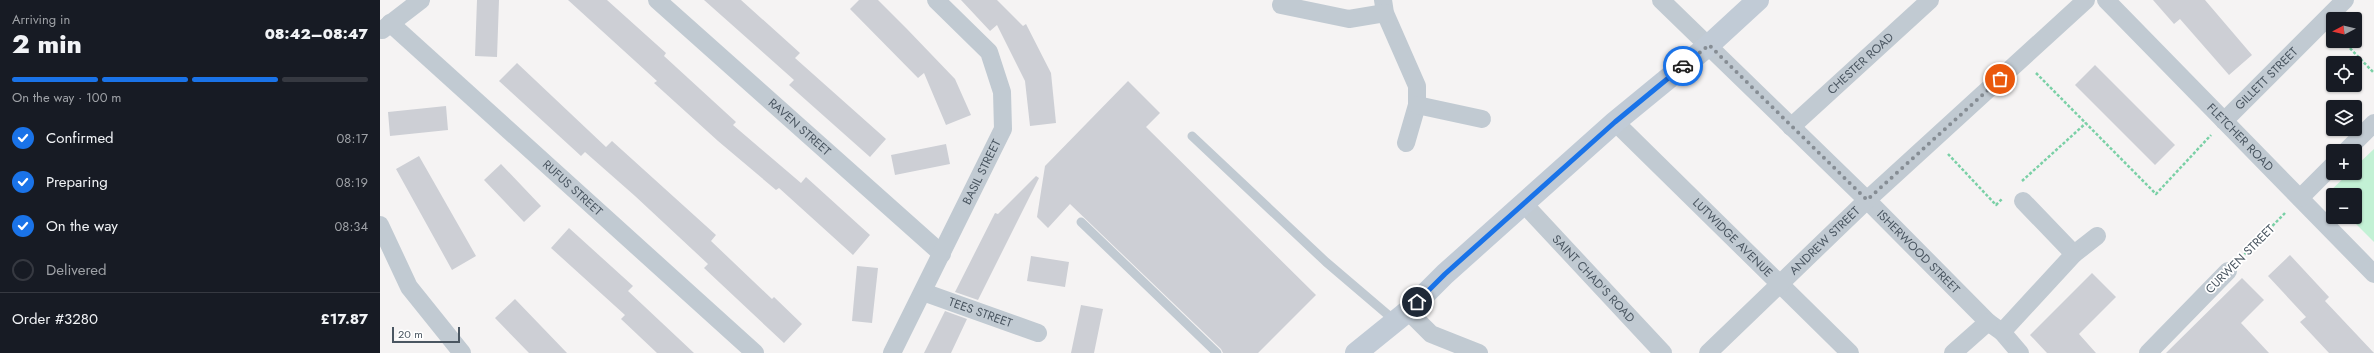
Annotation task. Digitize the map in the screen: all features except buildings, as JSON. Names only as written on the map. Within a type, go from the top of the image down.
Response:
[{"type":"street","points":[[385,27],[421,0]]},
{"type":"street","name":"RAVEN STREET","points":[[657,0],[942,254]]},
{"type":"street","name":"BASIL STREET","points":[[892,353],[1003,129],[1002,92],[989,52],[936,0]]},
{"type":"street","name":"ISHERWOOD STREET","points":[[1661,0],[1867,200],[2020,353]]},
{"type":"street","points":[[1356,353],[1401,316],[1445,274],[1615,122],[1709,45],[1758,0]]},
{"type":"street","name":"CHESTER ROAD","points":[[1791,127],[1930,0]]},
{"type":"street","name":"ANDREW STREET","points":[[1708,353],[1867,200],[2086,0]]},
{"type":"street","name":"FLETCHER ROAD","points":[[2106,0],[2374,274]]},
{"type":"street","name":"GILLETT STREET","points":[[2224,121],[2345,0]]},
{"type":"street","points":[[1282,5],[1349,19],[1384,6],[1416,86],[1417,105],[1406,143]]},
{"type":"street","name":"RUFUS STREET","points":[[385,27],[754,353]]},
{"type":"street","points":[[1417,105],[1482,119]]},
{"type":"street","name":"LUTWIDGE AVENUE","points":[[1615,122],[1778,284],[1850,353]]},
{"type":"street","points":[[2353,144],[2374,123]]},
{"type":"street","points":[[2300,198],[2326,172]]},
{"type":"street","points":[[2020,194],[2074,254]]},
{"type":"street","name":"SAINT CHAD'S ROAD","points":[[1524,204],[1664,353]]},
{"type":"street","points":[[380,225],[409,288],[462,353]]},
{"type":"street","points":[[1953,353],[1995,327],[2074,254],[2098,236]]},
{"type":"street","name":"CURWEN STREET","points":[[2148,353],[2228,271]]},
{"type":"street","name":"TEES STREET","points":[[923,292],[1038,333]]},
{"type":"street","points":[[1401,316],[1431,334],[1479,353]]},
{"type":"lane","points":[[1192,136],[1326,262],[1401,316]]},
{"type":"lane","points":[[1081,222],[1217,353]]},
{"type":"path","points":[[2350,48],[2374,73]]},
{"type":"path","points":[[2021,59],[2156,194],[2224,121]]},
{"type":"path","points":[[2020,194],[2086,123]]},
{"type":"path","points":[[1934,138],[1996,205],[2005,196]]},
{"type":"path","name":"CURWEN STREET","points":[[2228,271],[2300,198]]},
{"type":"green space","points":[[2374,149],[2374,242],[2356,224],[2362,224],[2362,188],[2333,188],[2342,180],[2362,180],[2362,160]]},
{"type":"way so far","points":[[1683,66],[1709,45],[1867,200],[2000,79]]},
{"type":"route","points":[[1417,302],[1445,274],[1615,122],[1683,66]]}]
